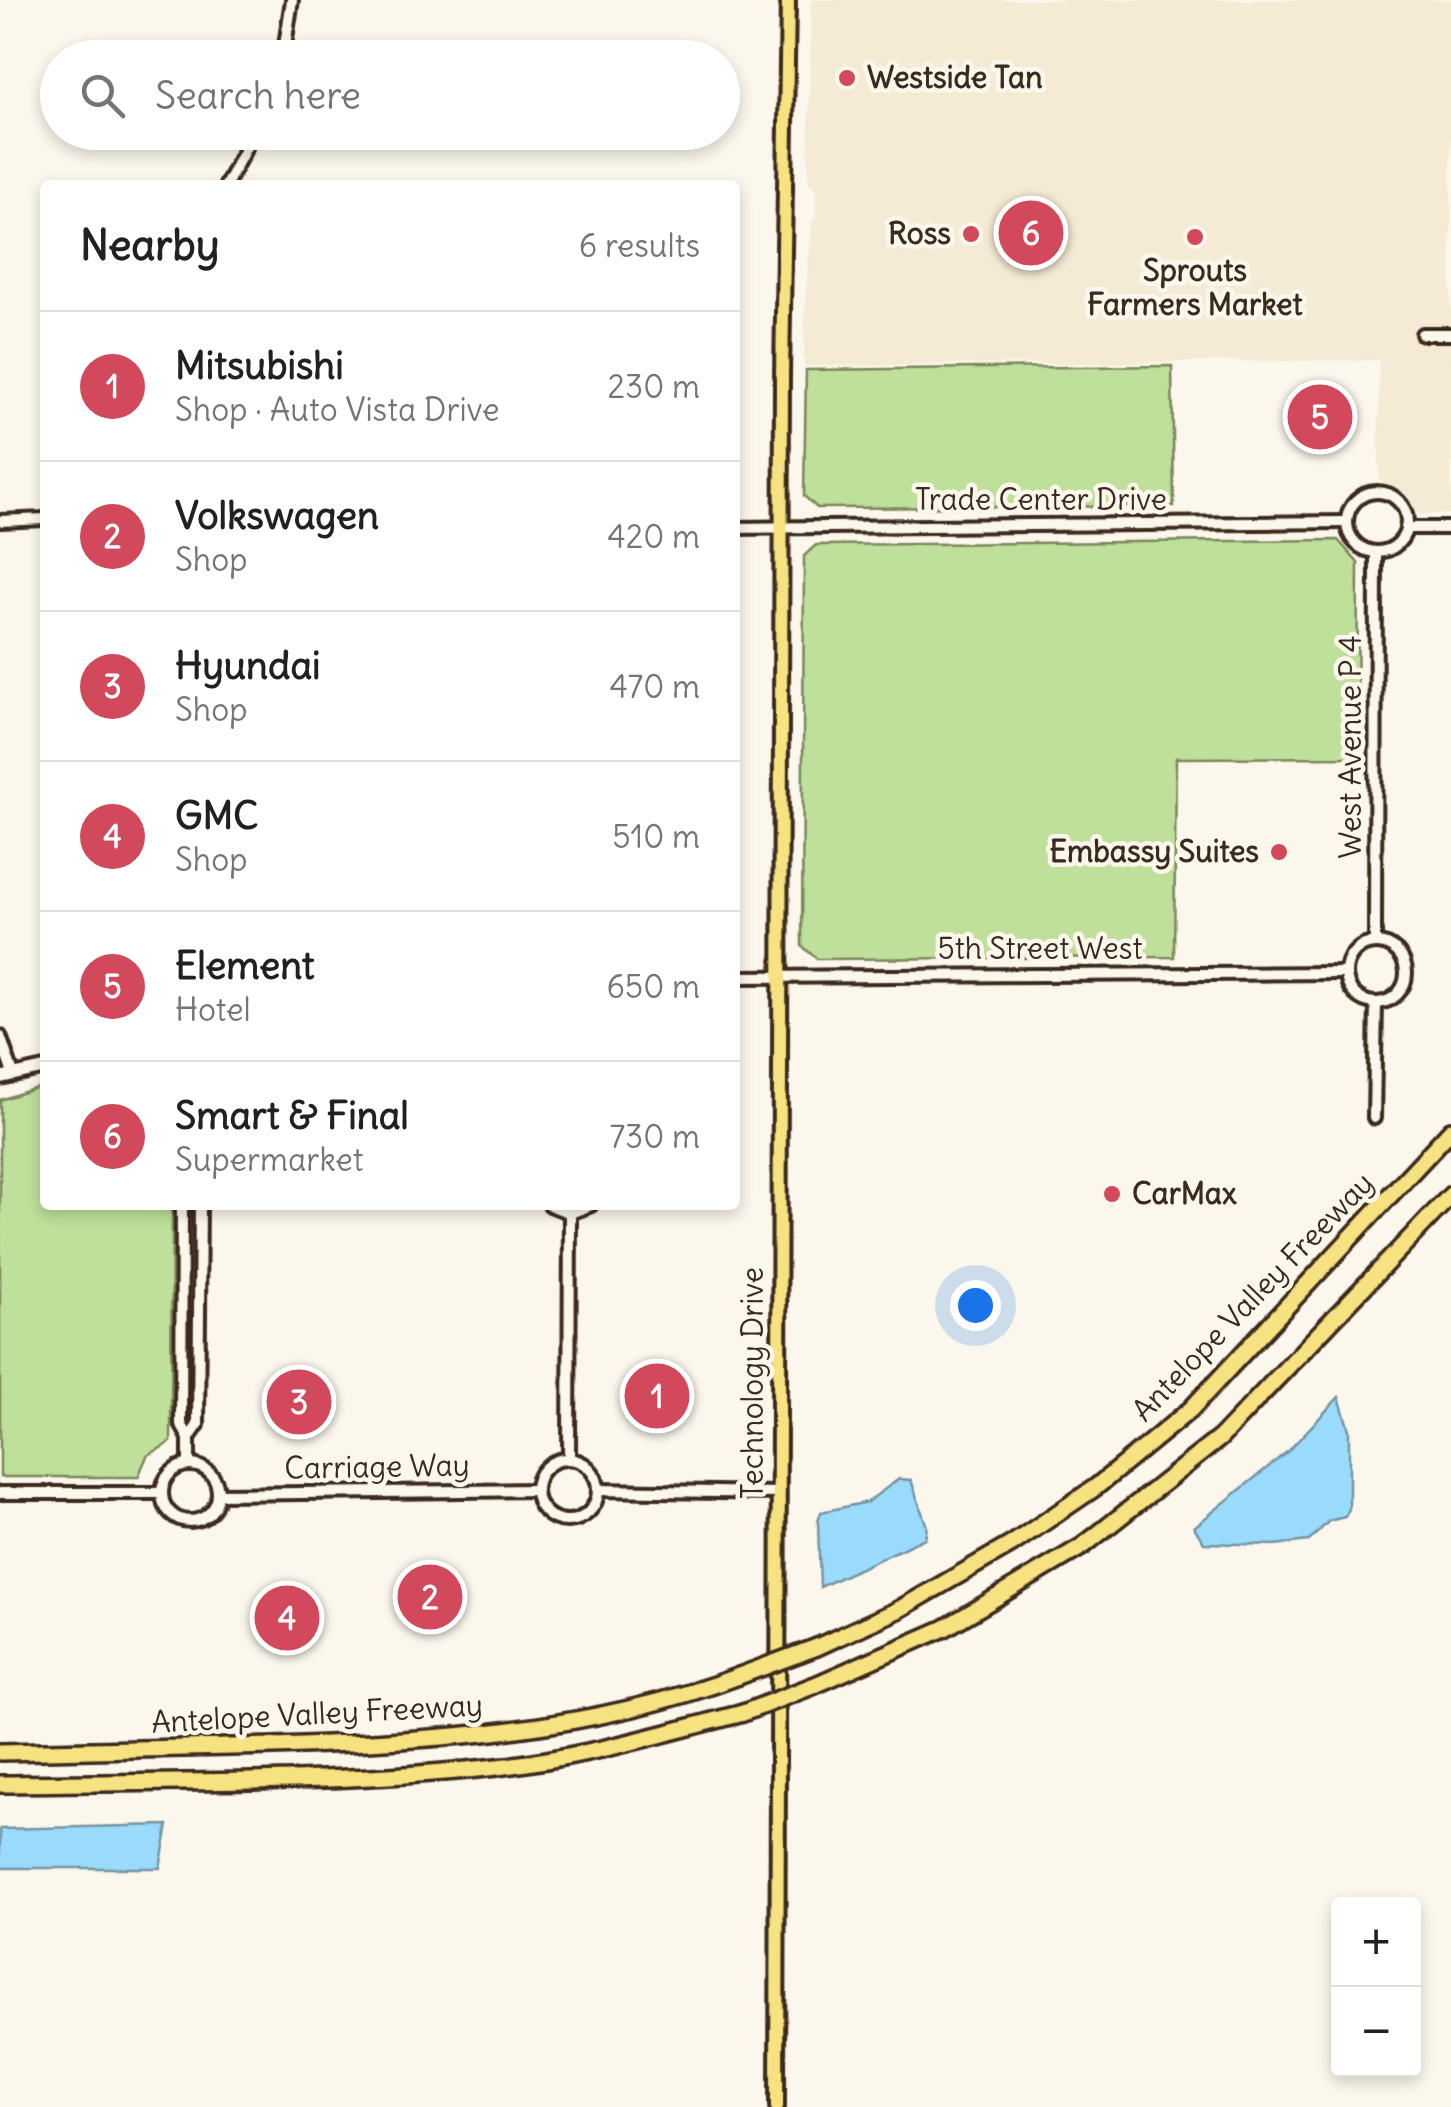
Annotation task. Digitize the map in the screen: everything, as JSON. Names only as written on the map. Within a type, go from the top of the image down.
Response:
[{"type":"highway","name":"Antelope Valley Freeway","points":[[0,1752],[411,1742],[511,1732],[674,1698],[818,1646],[914,1600],[1012,1544],[1096,1487],[1192,1409],[1451,1130]]},
{"type":"highway","name":"Antelope Valley Freeway","points":[[0,1784],[366,1778],[498,1767],[577,1755],[743,1713],[815,1685],[946,1628],[1082,1546],[1220,1438],[1451,1195]]},
{"type":"main road","name":"Technology Drive","points":[[777,2107],[781,527],[788,0]]},
{"type":"street","points":[[286,40],[292,0]]},
{"type":"street","points":[[229,180],[244,150]]},
{"type":"street","points":[[1422,334],[1451,334]]},
{"type":"street","points":[[1381,492],[1397,500],[1404,509],[1406,528],[1395,546],[1376,552],[1354,542],[1348,512],[1361,496],[1381,492]]},
{"type":"street","points":[[0,521],[40,519]]},
{"type":"street","name":"Trade Center Drive","points":[[740,528],[1347,522]]},
{"type":"street","points":[[1406,528],[1451,528]]},
{"type":"street","name":"West Avenue P 4","points":[[1375,942],[1376,552]]},
{"type":"street","points":[[1375,942],[1393,948],[1401,956],[1406,976],[1396,996],[1376,1003],[1358,998],[1345,973],[1352,953],[1375,942]]},
{"type":"street","name":"5th Street West","points":[[740,977],[1345,973]]},
{"type":"street","points":[[1374,1118],[1376,1003]]},
{"type":"street","points":[[0,1036],[12,1074]]},
{"type":"street","points":[[0,1078],[40,1069]]},
{"type":"street","points":[[182,1210],[180,1424],[189,1438],[189,1465]]},
{"type":"street","points":[[189,1438],[198,1426],[200,1210]]},
{"type":"street","points":[[562,1210],[578,1210]]},
{"type":"street","points":[[569,1457],[570,1213]]},
{"type":"street","points":[[569,1457],[594,1472],[599,1490],[594,1506],[584,1516],[567,1521],[545,1512],[535,1490],[547,1467],[569,1457]]},
{"type":"street","points":[[189,1465],[211,1474],[219,1494],[209,1514],[195,1521],[171,1514],[162,1494],[172,1471],[189,1465]]},
{"type":"street","name":"Carriage Way","points":[[219,1494],[535,1490]]},
{"type":"street","points":[[599,1490],[777,1493]]},
{"type":"street","points":[[0,1493],[162,1494]]},
{"type":"shaded area","points":[[811,0],[1451,0],[1451,514],[1419,514],[1403,493],[1379,479],[1379,360],[804,366],[805,303],[812,223],[816,217],[816,192],[808,181]]},
{"type":"green space","points":[[1172,366],[1174,506],[817,508],[804,496],[806,370]]},
{"type":"green space","points":[[1338,540],[1358,563],[1357,757],[1176,758],[1174,957],[817,959],[802,946],[804,556],[816,545]]},
{"type":"green space","points":[[40,1087],[40,1210],[172,1210],[171,1442],[147,1456],[138,1477],[0,1477],[0,1100]]},
{"type":"water","points":[[1339,1397],[1349,1430],[1349,1509],[1345,1517],[1329,1521],[1309,1541],[1274,1545],[1204,1543],[1194,1527],[1288,1451]]},
{"type":"water","points":[[899,1479],[911,1480],[927,1527],[925,1538],[820,1587],[821,1512],[867,1502]]},
{"type":"water","points":[[168,1825],[160,1868],[0,1868],[0,1829]]},
{"type":"place","name":"Westside Tan","points":[[847,78]]},
{"type":"place","name":"Smart & Final","points":[[1031,233]]},
{"type":"place","name":"Ross","points":[[971,234]]},
{"type":"place","name":"Sprouts Farmers Market","points":[[1195,237]]},
{"type":"place","name":"Element","points":[[1320,417]]},
{"type":"place","name":"Embassy Suites","points":[[1279,852]]},
{"type":"place","name":"CarMax","points":[[1112,1194]]},
{"type":"place","name":"Mitsubishi","points":[[657,1396]]},
{"type":"place","name":"Hyundai","points":[[299,1402]]},
{"type":"place","name":"Volkswagen","points":[[430,1597]]},
{"type":"place","name":"GMC","points":[[287,1618]]}]
